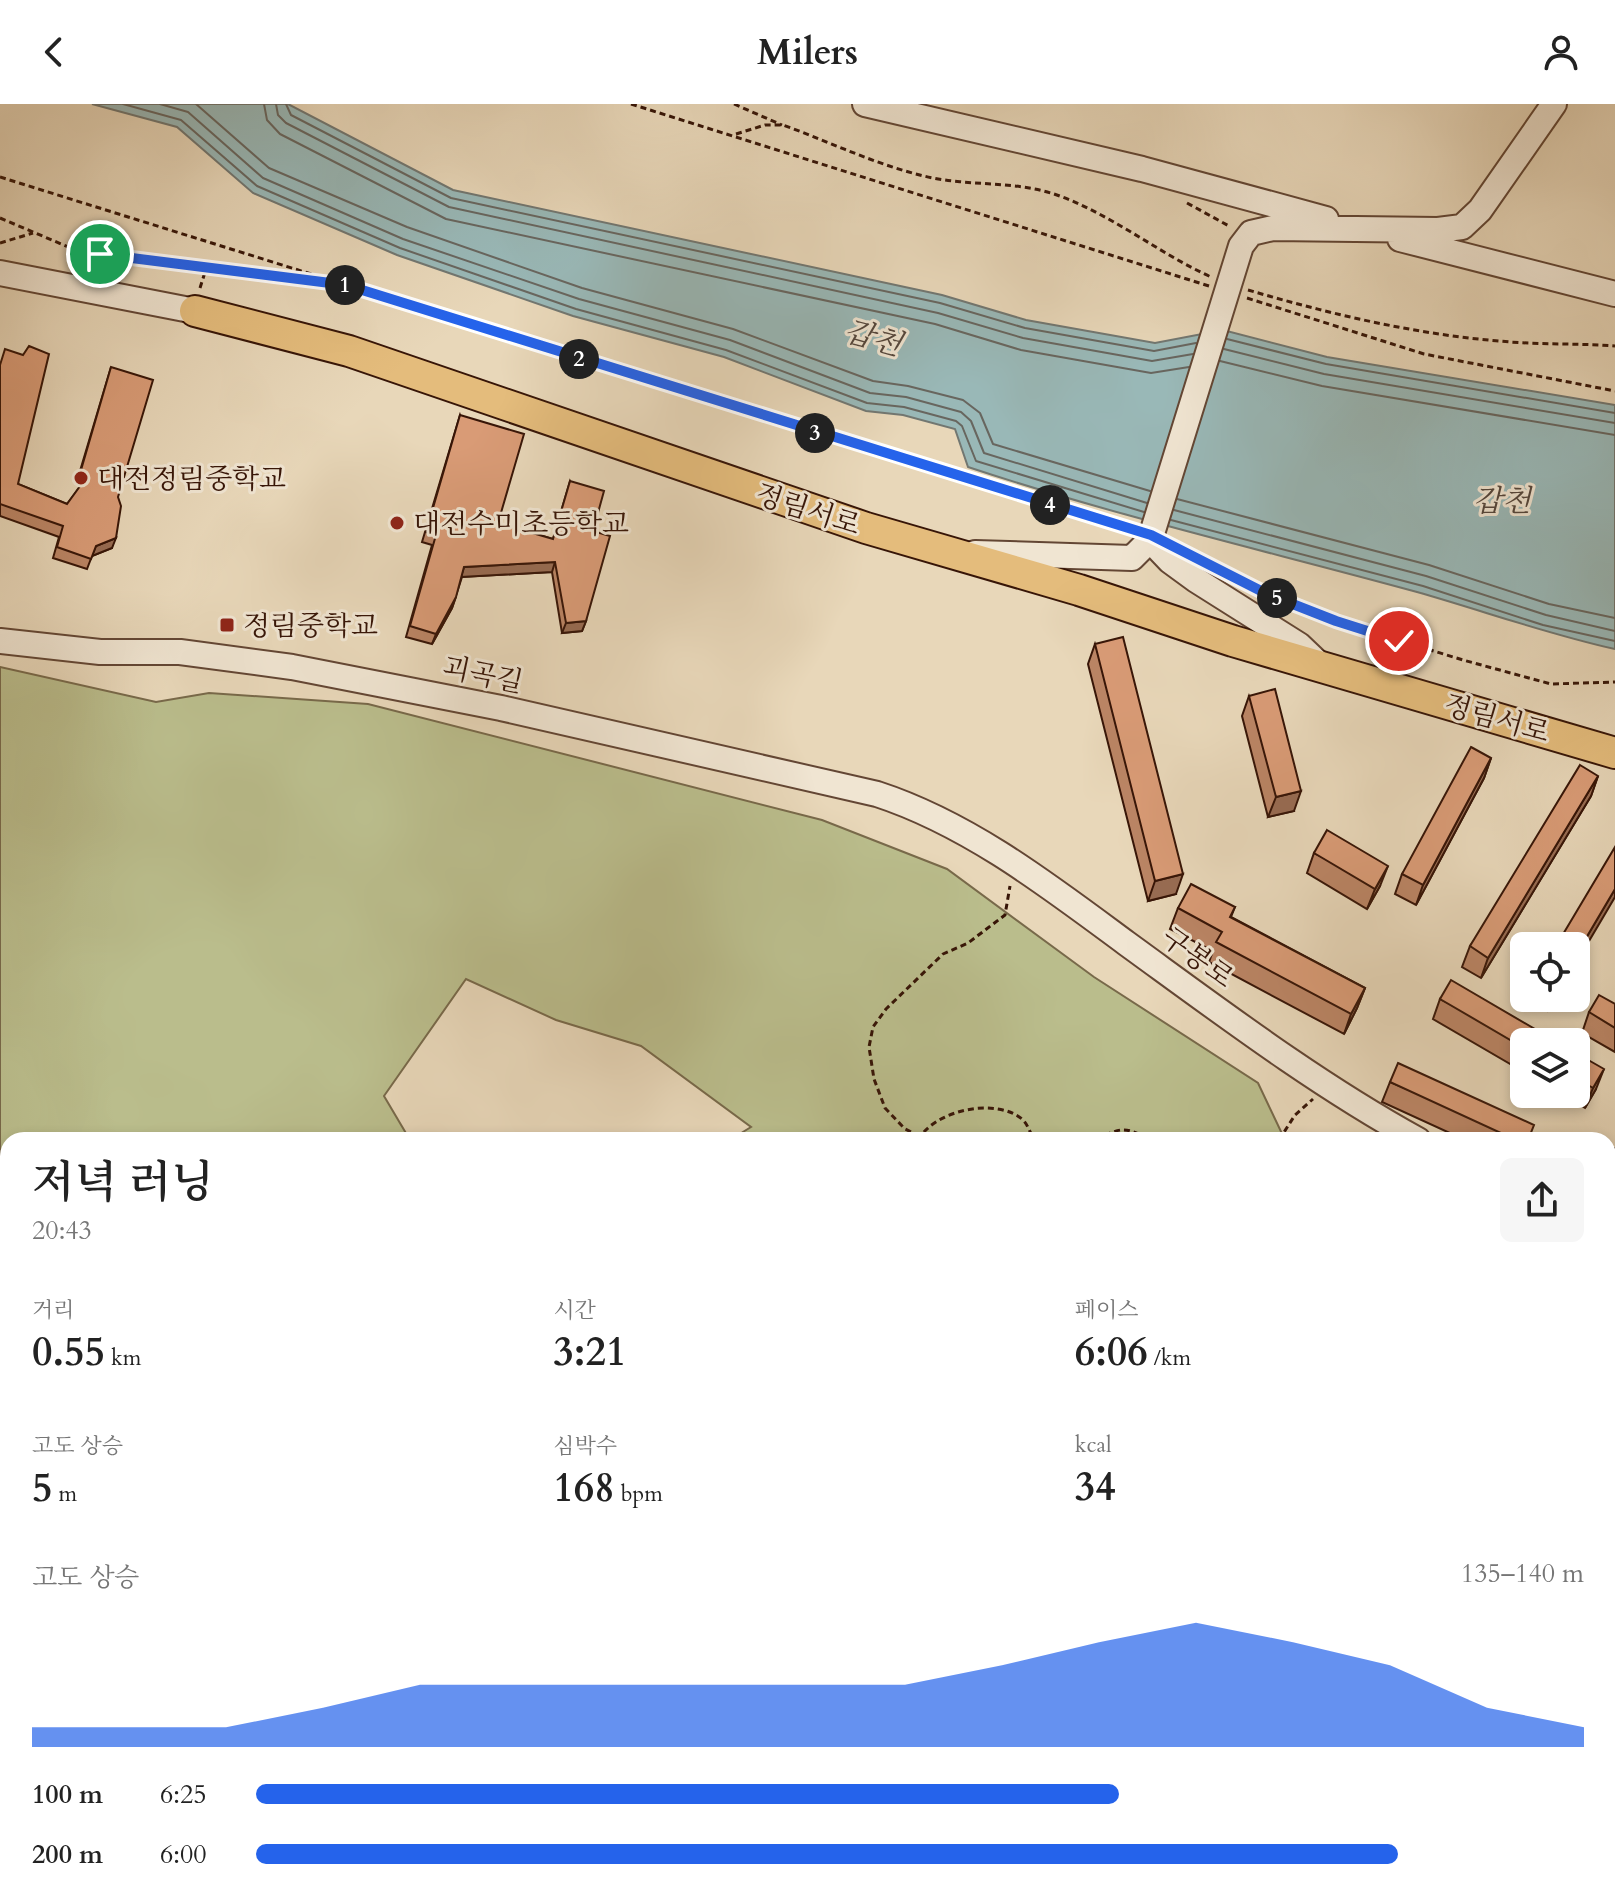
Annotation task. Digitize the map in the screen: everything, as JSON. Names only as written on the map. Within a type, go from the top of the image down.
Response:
[{"type":"main road","name":"정림서로","points":[[196,303],[349,351],[732,484],[1615,753]]},
{"type":"street","points":[[865,104],[1142,169],[1615,294]]},
{"type":"street","points":[[961,555],[981,552],[1132,558],[1152,535],[1241,246],[1251,233],[1273,228],[1462,227],[1480,210],[1554,104]]},
{"type":"street","name":"정림서로","points":[[0,273],[196,303]]},
{"type":"street","points":[[1152,535],[1170,561],[1299,645],[1322,666]]},
{"type":"street","name":"괴곡길","points":[[0,641],[100,652],[180,652],[370,681],[877,794],[920,808],[944,821]]},
{"type":"street","name":"구봉로","points":[[944,821],[1011,862],[1339,1092],[1405,1132]]},
{"type":"path","points":[[631,104],[1424,354],[1615,391]]},
{"type":"path","points":[[734,104],[895,169],[937,178],[1014,185],[1053,194],[1091,210],[1229,291],[1446,335],[1615,346]]},
{"type":"path","points":[[734,135],[765,125],[783,125]]},
{"type":"path","points":[[0,177],[1152,535]]},
{"type":"path","points":[[1182,201],[1224,220],[1235,232],[1241,246]]},
{"type":"path","points":[[0,218],[73,249],[206,269],[346,285]]},
{"type":"path","points":[[0,243],[33,233]]},
{"type":"path","points":[[196,303],[206,269]]},
{"type":"path","points":[[1202,558],[1267,594],[1336,621],[1449,656],[1551,684],[1615,682]]},
{"type":"path","points":[[910,1132],[885,1108],[874,1079],[869,1047],[873,1027],[886,1009],[943,954],[968,943],[1005,915],[1011,862]]},
{"type":"path","points":[[1285,1132],[1306,1103],[1339,1092]]},
{"type":"path","points":[[927,1132],[944,1119],[989,1107],[1007,1110],[1023,1120],[1031,1132]]},
{"type":"path","points":[[1111,1132],[1135,1129],[1139,1132]]},
{"type":"green space","points":[[0,667],[156,702],[209,693],[368,704],[822,820],[947,869],[1094,977],[1258,1083],[1281,1132],[743,1132],[751,1127],[641,1046],[556,1020],[466,979],[384,1096],[405,1132],[0,1132]]},
{"type":"water","name":"갑천","points":[[92,104],[288,104],[453,190],[942,295],[1026,320],[1155,343],[1223,330],[1327,357],[1615,405],[1615,649],[1136,517],[968,467],[955,429],[903,415],[866,411],[724,357],[573,316],[397,255],[253,193],[177,127]]},
{"type":"building","points":[[29,346],[49,354],[18,484],[67,504],[88,475],[81,470],[111,367],[153,380],[118,497],[121,506],[116,538],[96,546],[91,559],[57,547],[63,526],[0,504],[0,365],[5,349],[23,355]]},
{"type":"building","points":[[460,415],[524,434],[498,523],[553,539],[570,481],[604,491],[593,531],[610,536],[586,621],[566,623],[555,562],[464,567],[456,597],[436,634],[410,626],[436,535],[426,532]]},
{"type":"building","points":[[1123,637],[1183,874],[1155,881],[1095,644]]},
{"type":"building","points":[[1275,689],[1301,791],[1276,797],[1249,696]]},
{"type":"building","points":[[1471,747],[1491,758],[1423,885],[1402,874]]},
{"type":"building","points":[[1580,765],[1598,776],[1488,958],[1470,946]]},
{"type":"building","points":[[1327,830],[1388,866],[1375,889],[1314,853]]},
{"type":"building","points":[[1615,847],[1615,889],[1590,932],[1564,932]]},
{"type":"building","points":[[1191,884],[1235,907],[1230,917],[1365,988],[1351,1014],[1216,942],[1222,932],[1178,908]]},
{"type":"building","points":[[1451,980],[1533,1028],[1510,1028],[1510,1040],[1440,999]]},
{"type":"building","points":[[1599,995],[1615,1004],[1615,1028],[1589,1012]]},
{"type":"building","points":[[1590,1061],[1604,1069],[1593,1088],[1590,1086]]},
{"type":"building","points":[[1398,1063],[1534,1125],[1531,1132],[1499,1132],[1390,1082]]},
{"type":"place","name":"대전정림중학교","points":[[81,478]]},
{"type":"place","name":"대전수미초등학교","points":[[397,523]]},
{"type":"place","name":"정림중학교","points":[[227,625]]},
{"type":"route","points":[[100,254],[346,285],[1151,535],[1189,551],[1267,594],[1399,641]]}]
